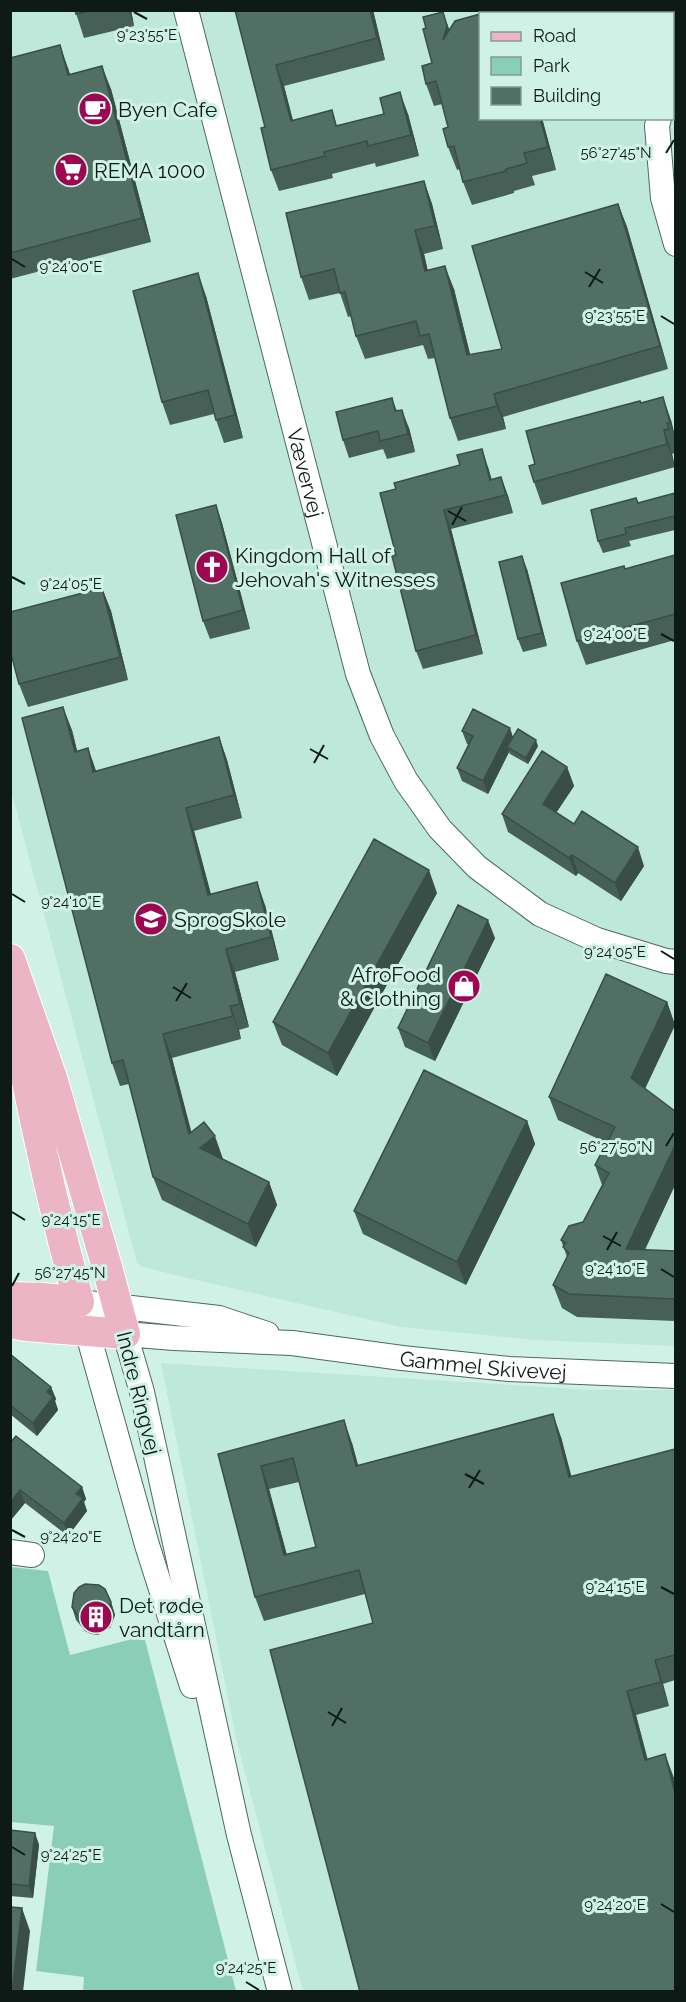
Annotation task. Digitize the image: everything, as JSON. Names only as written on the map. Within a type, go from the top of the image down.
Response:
[{"type":"main road","name":"Indre Ringvej","points":[[10,959],[52,1078],[125,1334]]},
{"type":"main road","name":"Indre Ringvej","points":[[10,994],[27,1084],[63,1245],[79,1302]]},
{"type":"main road","name":"Gammel Skivevej","points":[[10,1297],[79,1302]]},
{"type":"main road","name":"Gammel Skivevej","points":[[10,1323],[125,1334]]},
{"type":"street","name":"Vævervej","points":[[186,10],[358,674],[382,736],[406,781],[440,829],[477,867],[540,914],[597,940],[675,962]]},
{"type":"street","points":[[658,120],[657,126],[663,198],[675,244]]},
{"type":"street","name":"Gammel Skivevej","points":[[79,1302],[219,1318],[292,1342]]},
{"type":"street","name":"Indre Ringvej","points":[[79,1302],[147,1545],[239,1835]]},
{"type":"street","name":"Gammel Skivevej","points":[[125,1334],[292,1342],[402,1358],[509,1369],[675,1376]]},
{"type":"street","name":"Indre Ringvej","points":[[125,1334],[142,1392],[239,1835],[280,1992]]},
{"type":"shaded area","points":[[10,11],[675,11],[675,1346],[535,1340],[401,1327],[175,1275],[143,1267],[137,1263],[11,790]]},
{"type":"shaded area","points":[[161,1363],[593,1390],[675,1390],[675,1991],[303,1991],[237,1743]]},
{"type":"green space","points":[[11,1567],[48,1571],[70,1655],[144,1636],[236,1991],[83,1991],[84,1977],[36,1971],[54,1826],[11,1822]]},
{"type":"building","points":[[75,10],[93,10],[76,14]]},
{"type":"building","points":[[235,10],[370,10],[377,38],[276,65],[291,121],[332,110],[336,126],[384,114],[380,98],[400,92],[411,135],[368,146],[367,141],[324,152],[325,156],[271,170],[261,128],[265,127]]},
{"type":"building","points":[[524,10],[524,12],[488,12]]},
{"type":"building","points":[[594,10],[618,10],[617,12],[593,12]]},
{"type":"building","points":[[443,12],[447,26],[443,40],[455,21],[479,14],[479,120],[541,120],[548,147],[524,153],[527,163],[463,182],[454,146],[448,147],[443,129],[448,127],[436,81],[426,84],[422,66],[432,63],[423,29],[426,28],[423,17]]},
{"type":"building","name":"REMA 1000","points":[[60,45],[68,75],[102,66],[142,218],[10,253],[10,58]]},
{"type":"building","points":[[424,181],[435,226],[415,230],[425,271],[445,266],[467,355],[502,349],[472,246],[618,204],[660,346],[494,394],[497,406],[450,418],[429,334],[420,336],[416,321],[356,336],[345,292],[340,293],[334,269],[301,277],[286,213]]},
{"type":"building","points":[[198,273],[235,415],[216,420],[208,390],[162,402],[133,291]]},
{"type":"building","points":[[663,397],[670,423],[667,423],[669,429],[664,430],[667,444],[534,482],[529,466],[535,464],[526,431]]},
{"type":"building","points":[[392,398],[395,411],[402,410],[408,434],[380,441],[378,431],[343,440],[336,412]]},
{"type":"building","points":[[482,449],[490,480],[501,477],[506,495],[444,510],[476,635],[416,651],[392,556],[396,555],[380,493],[396,489],[394,483],[460,465],[457,455]]},
{"type":"building","points":[[675,493],[675,516],[625,528],[626,534],[598,541],[591,510],[636,498],[638,503]]},
{"type":"building","name":"Kingdom Hall of Jehovah's Witnesses","points":[[216,505],[243,610],[203,621],[176,515]]},
{"type":"building","points":[[675,555],[675,614],[577,641],[561,583]]},
{"type":"building","points":[[522,556],[542,633],[518,639],[499,562]]},
{"type":"building","points":[[102,588],[120,657],[19,684],[10,650],[10,612]]},
{"type":"building","points":[[63,707],[75,752],[88,748],[93,772],[219,737],[234,795],[186,808],[208,895],[257,882],[271,937],[226,949],[240,1004],[230,1006],[233,1016],[163,1034],[189,1134],[204,1122],[215,1136],[200,1148],[269,1182],[248,1224],[153,1177],[123,1060],[112,1063],[22,718]]},
{"type":"building","points":[[473,709],[510,728],[483,781],[457,768],[473,736],[462,731]]},
{"type":"building","points":[[518,729],[536,740],[526,758],[507,747]]},
{"type":"building","points":[[542,751],[567,767],[543,804],[574,824],[582,811],[638,847],[615,883],[572,855],[569,858],[502,814]]},
{"type":"building","points":[[374,839],[429,870],[328,1053],[273,1022]]},
{"type":"building","points":[[458,905],[488,920],[428,1043],[398,1028]]},
{"type":"building","points":[[606,974],[667,1002],[631,1078],[675,1111],[675,1145],[626,1249],[675,1251],[675,1299],[569,1294],[553,1285],[569,1253],[563,1247],[566,1243],[561,1240],[569,1226],[583,1222],[609,1173],[595,1165],[615,1127],[549,1097]]},
{"type":"building","points":[[424,1070],[527,1121],[457,1262],[354,1211]]},
{"type":"building","points":[[10,1354],[51,1387],[47,1392],[53,1397],[33,1423],[10,1405]]},
{"type":"building","points":[[553,1414],[569,1477],[675,1449],[675,1655],[655,1660],[661,1682],[627,1691],[645,1760],[665,1754],[675,1793],[675,1992],[360,1992],[270,1650],[373,1623],[359,1570],[255,1597],[218,1454],[344,1420],[356,1466]],"holes":[[[293,1458],[316,1547],[284,1555],[261,1466]]]},
{"type":"building","points":[[16,1436],[82,1487],[76,1494],[83,1498],[64,1523],[20,1490],[10,1503],[10,1443]]},
{"type":"building","points":[[85,1584],[99,1585],[105,1589],[111,1602],[106,1615],[93,1622],[80,1619],[72,1607],[74,1593]]},
{"type":"building","points":[[10,1830],[35,1833],[29,1886],[10,1884]]},
{"type":"building","points":[[10,1907],[22,1908],[12,1992],[10,1992]]},
{"type":"place","name":"Byen Cafe","points":[[95,109]]},
{"type":"place","name":"REMA 1000","points":[[71,170]]},
{"type":"place","name":"Kingdom Hall of Jehovah's Witnesses","points":[[212,567]]},
{"type":"place","name":"SprogSkole","points":[[151,919]]},
{"type":"place","name":"AfroFood & Clothing","points":[[464,986]]},
{"type":"place","name":"Det røde vandtårn","points":[[96,1617]]}]
